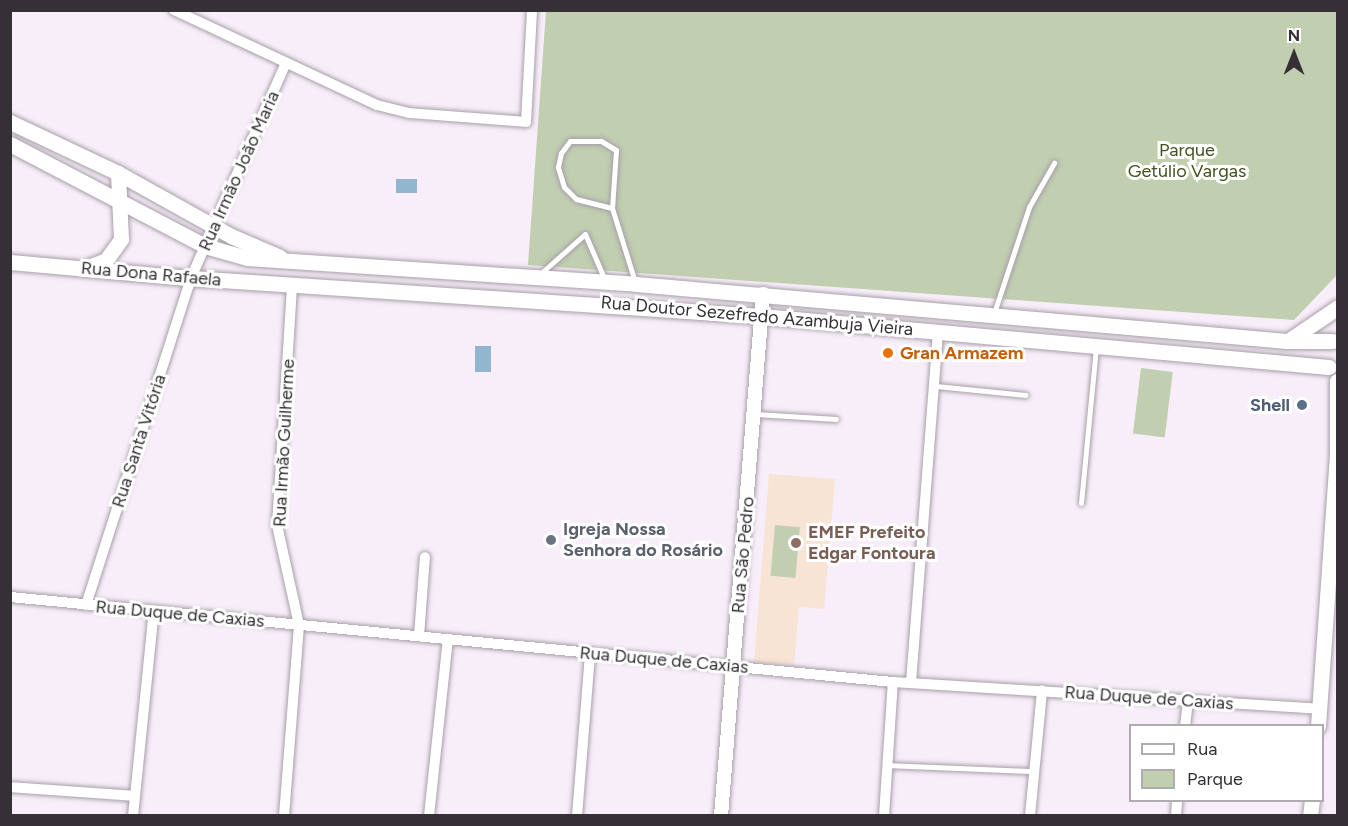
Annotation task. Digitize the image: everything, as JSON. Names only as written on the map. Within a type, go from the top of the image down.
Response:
[{"type":"main road","name":"Rua Doutor Sezefredo Azambuja Vieira","points":[[10,122],[118,172],[214,227],[297,264]]},
{"type":"main road","name":"Rua Doutor Sezefredo Azambuja Vieira","points":[[10,144],[224,254],[297,264],[636,284],[763,294],[1287,341],[1335,337]]},
{"type":"main road","points":[[82,268],[100,263],[115,250],[123,226],[118,172]]},
{"type":"main road","name":"Rua Dona Rafaela","points":[[10,262],[191,278],[292,284]]},
{"type":"main road","name":"Rua Doutor Sezefredo Azambuja Vieira","points":[[292,284],[761,315],[1329,367]]},
{"type":"main road","points":[[1287,341],[1338,307]]},
{"type":"main road","points":[[1318,724],[1337,456],[1337,381],[1329,367],[1335,337]]},
{"type":"street","points":[[174,10],[377,105],[409,113],[526,122],[532,10]]},
{"type":"street","name":"Rua Irmão João Maria","points":[[191,278],[286,63]]},
{"type":"street","name":"Rua Santa Vitória","points":[[86,604],[191,278]]},
{"type":"street","name":"Rua Irmão Guilherme","points":[[284,816],[299,625],[277,525],[292,284]]},
{"type":"street","name":"Rua São Pedro","points":[[721,816],[756,414],[763,294]]},
{"type":"street","points":[[911,683],[936,386],[938,331]]},
{"type":"street","points":[[419,636],[425,557]]},
{"type":"street","name":"Rua Duque de Caxias","points":[[10,597],[911,683],[1319,709]]},
{"type":"street","points":[[133,816],[154,611]]},
{"type":"street","points":[[429,816],[448,639]]},
{"type":"street","points":[[576,816],[590,653]]},
{"type":"street","points":[[884,816],[893,681]]},
{"type":"street","points":[[1030,816],[1042,691]]},
{"type":"street","points":[[1185,724],[1188,700]]},
{"type":"street","points":[[10,787],[135,796]]},
{"type":"lane","points":[[612,208],[576,199],[564,187],[558,167],[561,153],[570,141],[601,141],[616,150],[612,208],[636,284]]},
{"type":"lane","points":[[994,313],[1029,207],[1054,163]]},
{"type":"lane","points":[[536,278],[585,234],[606,283]]},
{"type":"lane","points":[[1081,503],[1097,344]]},
{"type":"lane","points":[[936,386],[1026,395]]},
{"type":"lane","points":[[756,414],[836,419]]},
{"type":"lane","points":[[887,765],[1033,771]]},
{"type":"shaded area","name":"EMEF Prefeito Edgar Fontoura","points":[[769,474],[835,479],[824,609],[799,607],[794,665],[754,662]]},
{"type":"green space","name":"Parque Getúlio Vargas","points":[[546,11],[1337,11],[1337,275],[1294,320],[528,265]]},
{"type":"green space","points":[[1141,368],[1173,372],[1165,437],[1133,434]]},
{"type":"green space","points":[[775,525],[800,527],[795,578],[771,576]]},
{"type":"water","points":[[396,179],[417,179],[417,193],[396,193]]},
{"type":"water","points":[[475,346],[491,346],[491,372],[475,372]]},
{"type":"place","name":"Gran Armazem","points":[[888,353]]},
{"type":"place","name":"Shell","points":[[1302,405]]},
{"type":"place","name":"Igreja Nossa Senhora do Rosário","points":[[551,540]]},
{"type":"place","name":"EMEF Prefeito Edgar Fontoura","points":[[796,543]]}]
